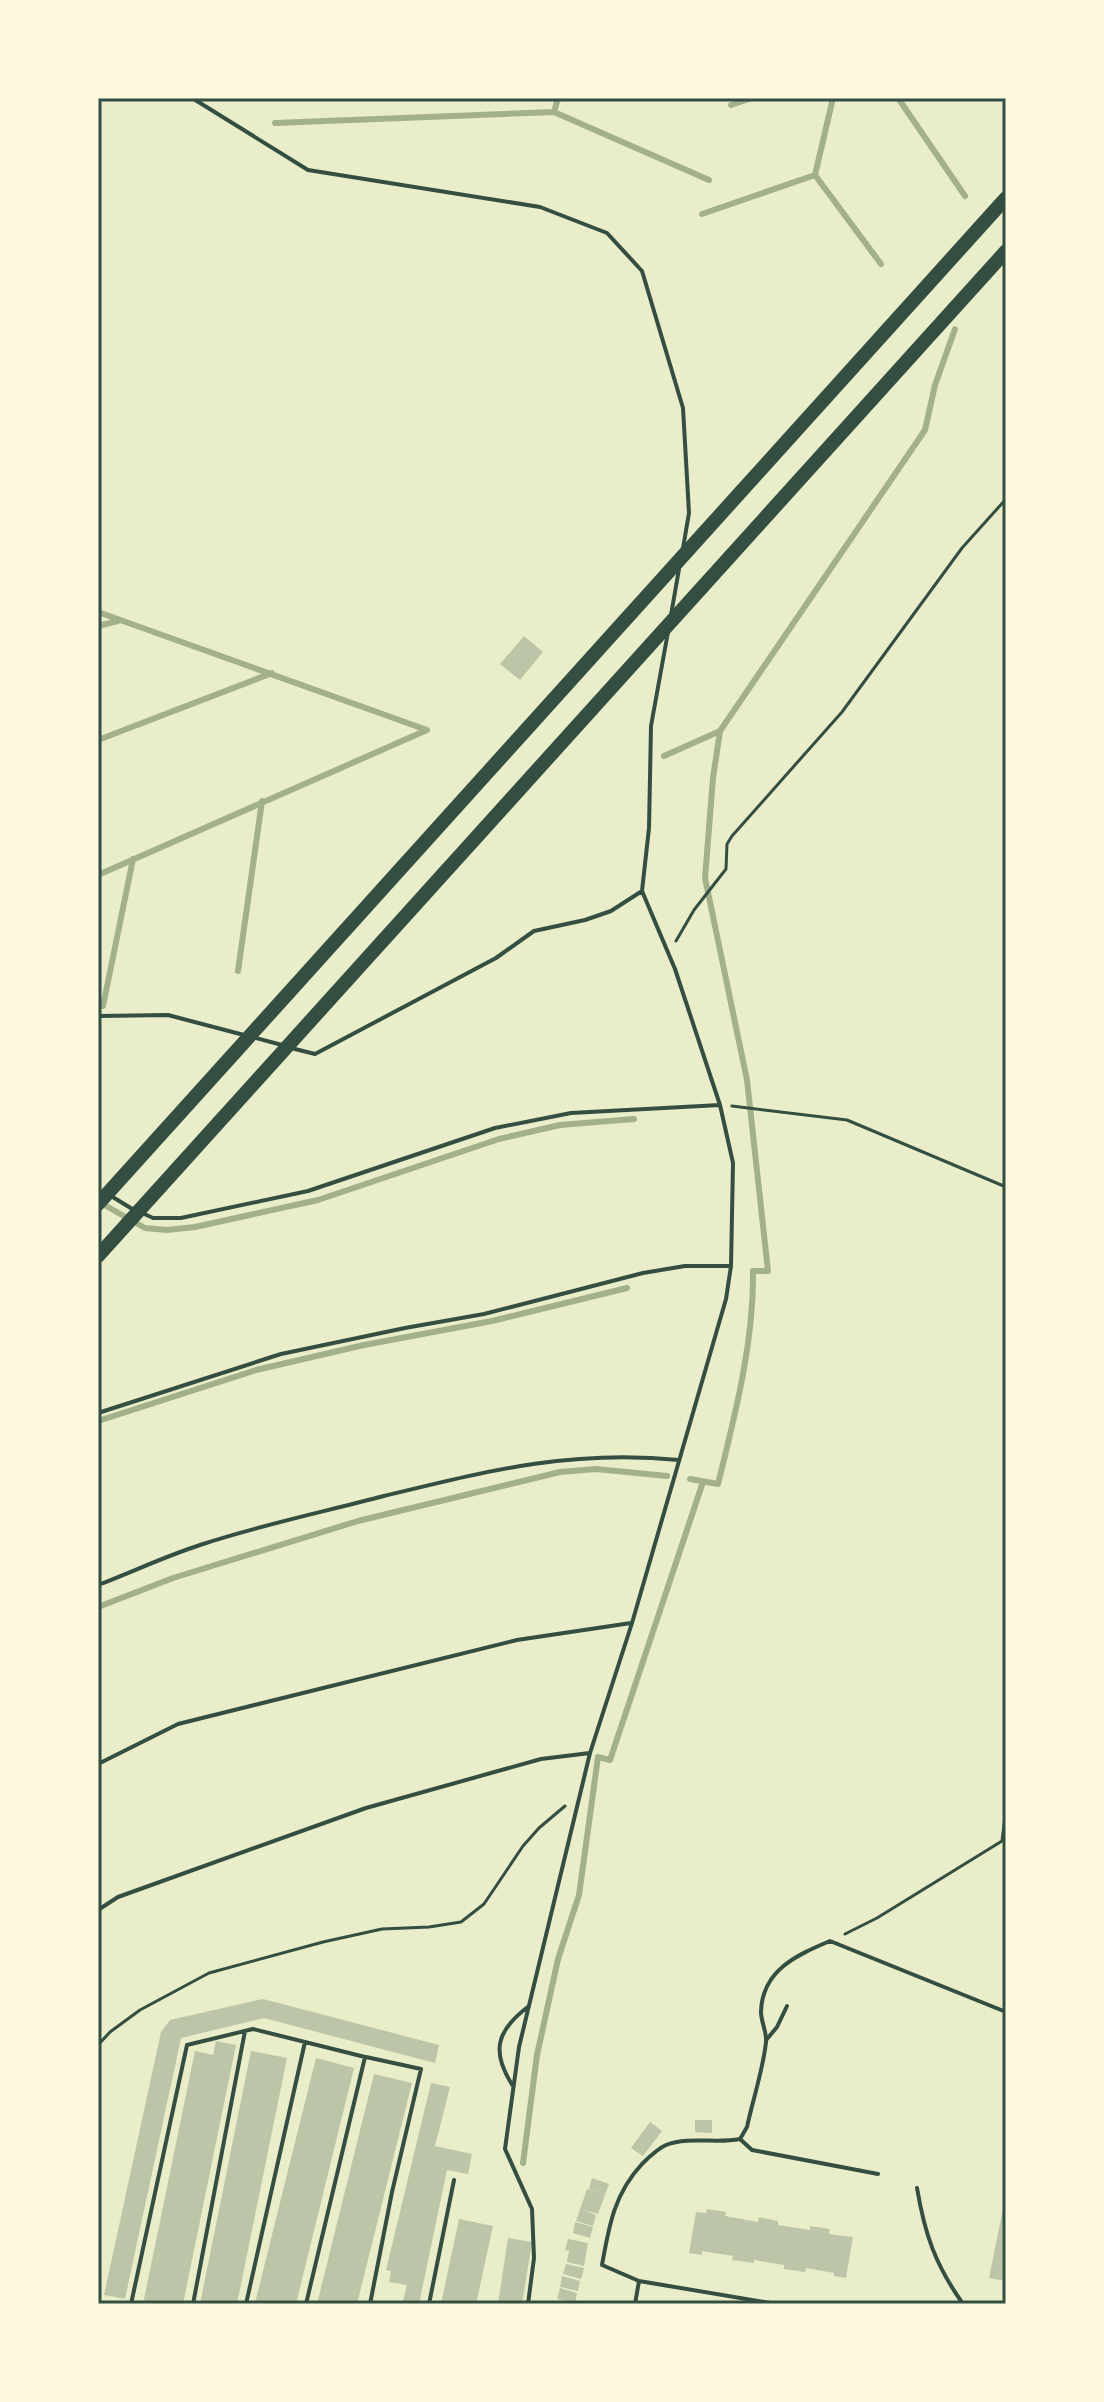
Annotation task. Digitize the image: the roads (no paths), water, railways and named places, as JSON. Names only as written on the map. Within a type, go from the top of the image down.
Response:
[{"type":"highway","points":[[99,1196],[1006,198]]},
{"type":"highway","points":[[98,1256],[1006,251]]},
{"type":"lane","points":[[192,98],[308,170],[540,207],[607,233],[642,271],[683,408],[689,513],[651,726],[649,828],[642,891],[670,956],[720,1105],[733,1163],[731,1266],[726,1299],[632,1623],[590,1753],[519,2047],[505,2149],[532,2209],[534,2258],[528,2304]]},
{"type":"lane","points":[[98,1016],[168,1015],[315,1054],[496,958],[534,931],[611,911],[642,891]]},
{"type":"lane","points":[[99,1196],[153,1218],[181,1218],[308,1191],[495,1128],[571,1113],[720,1105]]},
{"type":"lane","points":[[98,1413],[281,1354],[484,1314],[643,1273],[685,1266],[731,1266]]},
{"type":"lane","points":[[98,1585],[200,1545],[504,1468],[564,1458],[642,1456],[679,1460]]},
{"type":"lane","points":[[98,1764],[178,1724],[517,1640],[632,1623]]},
{"type":"lane","points":[[98,1910],[118,1897],[366,1808],[541,1759],[590,1753]]},
{"type":"lane","points":[[776,2304],[639,2281],[602,2265],[611,2213],[629,2178],[653,2153],[667,2145],[705,2139],[740,2139],[747,2127],[767,2039],[761,2013],[764,1992],[776,1973],[791,1958],[830,1941],[1006,2012]]},
{"type":"lane","points":[[514,2088],[502,2068],[499,2046],[508,2024],[531,2005]]},
{"type":"lane","points":[[767,2039],[787,2006]]},
{"type":"lane","points":[[131,2304],[187,2045],[253,2029],[421,2069],[370,2304]]},
{"type":"lane","points":[[193,2304],[245,2031]]},
{"type":"lane","points":[[246,2304],[305,2042]]},
{"type":"lane","points":[[306,2304],[365,2057]]},
{"type":"lane","points":[[740,2139],[752,2150],[878,2174]]},
{"type":"lane","points":[[429,2304],[454,2180]]},
{"type":"lane","points":[[917,2188],[924,2227],[942,2274],[963,2304]]},
{"type":"lane","points":[[635,2304],[639,2281]]},
{"type":"waterway","points":[[554,112],[558,98]]},
{"type":"waterway","points":[[731,105],[752,98]]},
{"type":"waterway","points":[[815,175],[833,98]]},
{"type":"waterway","points":[[898,98],[965,196]]},
{"type":"waterway","points":[[275,123],[554,112],[709,180]]},
{"type":"waterway","points":[[815,175],[881,264]]},
{"type":"waterway","points":[[702,214],[815,175]]},
{"type":"waterway","points":[[690,1479],[718,1484],[747,1351],[753,1271],[768,1271],[747,1080],[705,878],[720,731],[925,430],[935,385],[955,329]]},
{"type":"waterway","points":[[98,612],[427,730]]},
{"type":"waterway","points":[[98,626],[118,621]]},
{"type":"waterway","points":[[98,740],[272,673]]},
{"type":"waterway","points":[[98,875],[427,730]]},
{"type":"waterway","points":[[664,756],[720,731]]},
{"type":"waterway","points":[[238,971],[262,801]]},
{"type":"waterway","points":[[103,1006],[133,859]]},
{"type":"waterway","points":[[101,1203],[145,1228],[167,1230],[195,1227],[318,1200],[499,1139],[560,1125],[634,1119]]},
{"type":"waterway","points":[[98,1421],[256,1370],[364,1345],[492,1321],[627,1288]]},
{"type":"waterway","points":[[98,1607],[173,1578],[358,1521],[560,1472],[596,1469],[667,1476]]},
{"type":"waterway","points":[[523,2163],[537,2055],[558,1959],[579,1895],[598,1757],[610,1760],[703,1482]]}]
